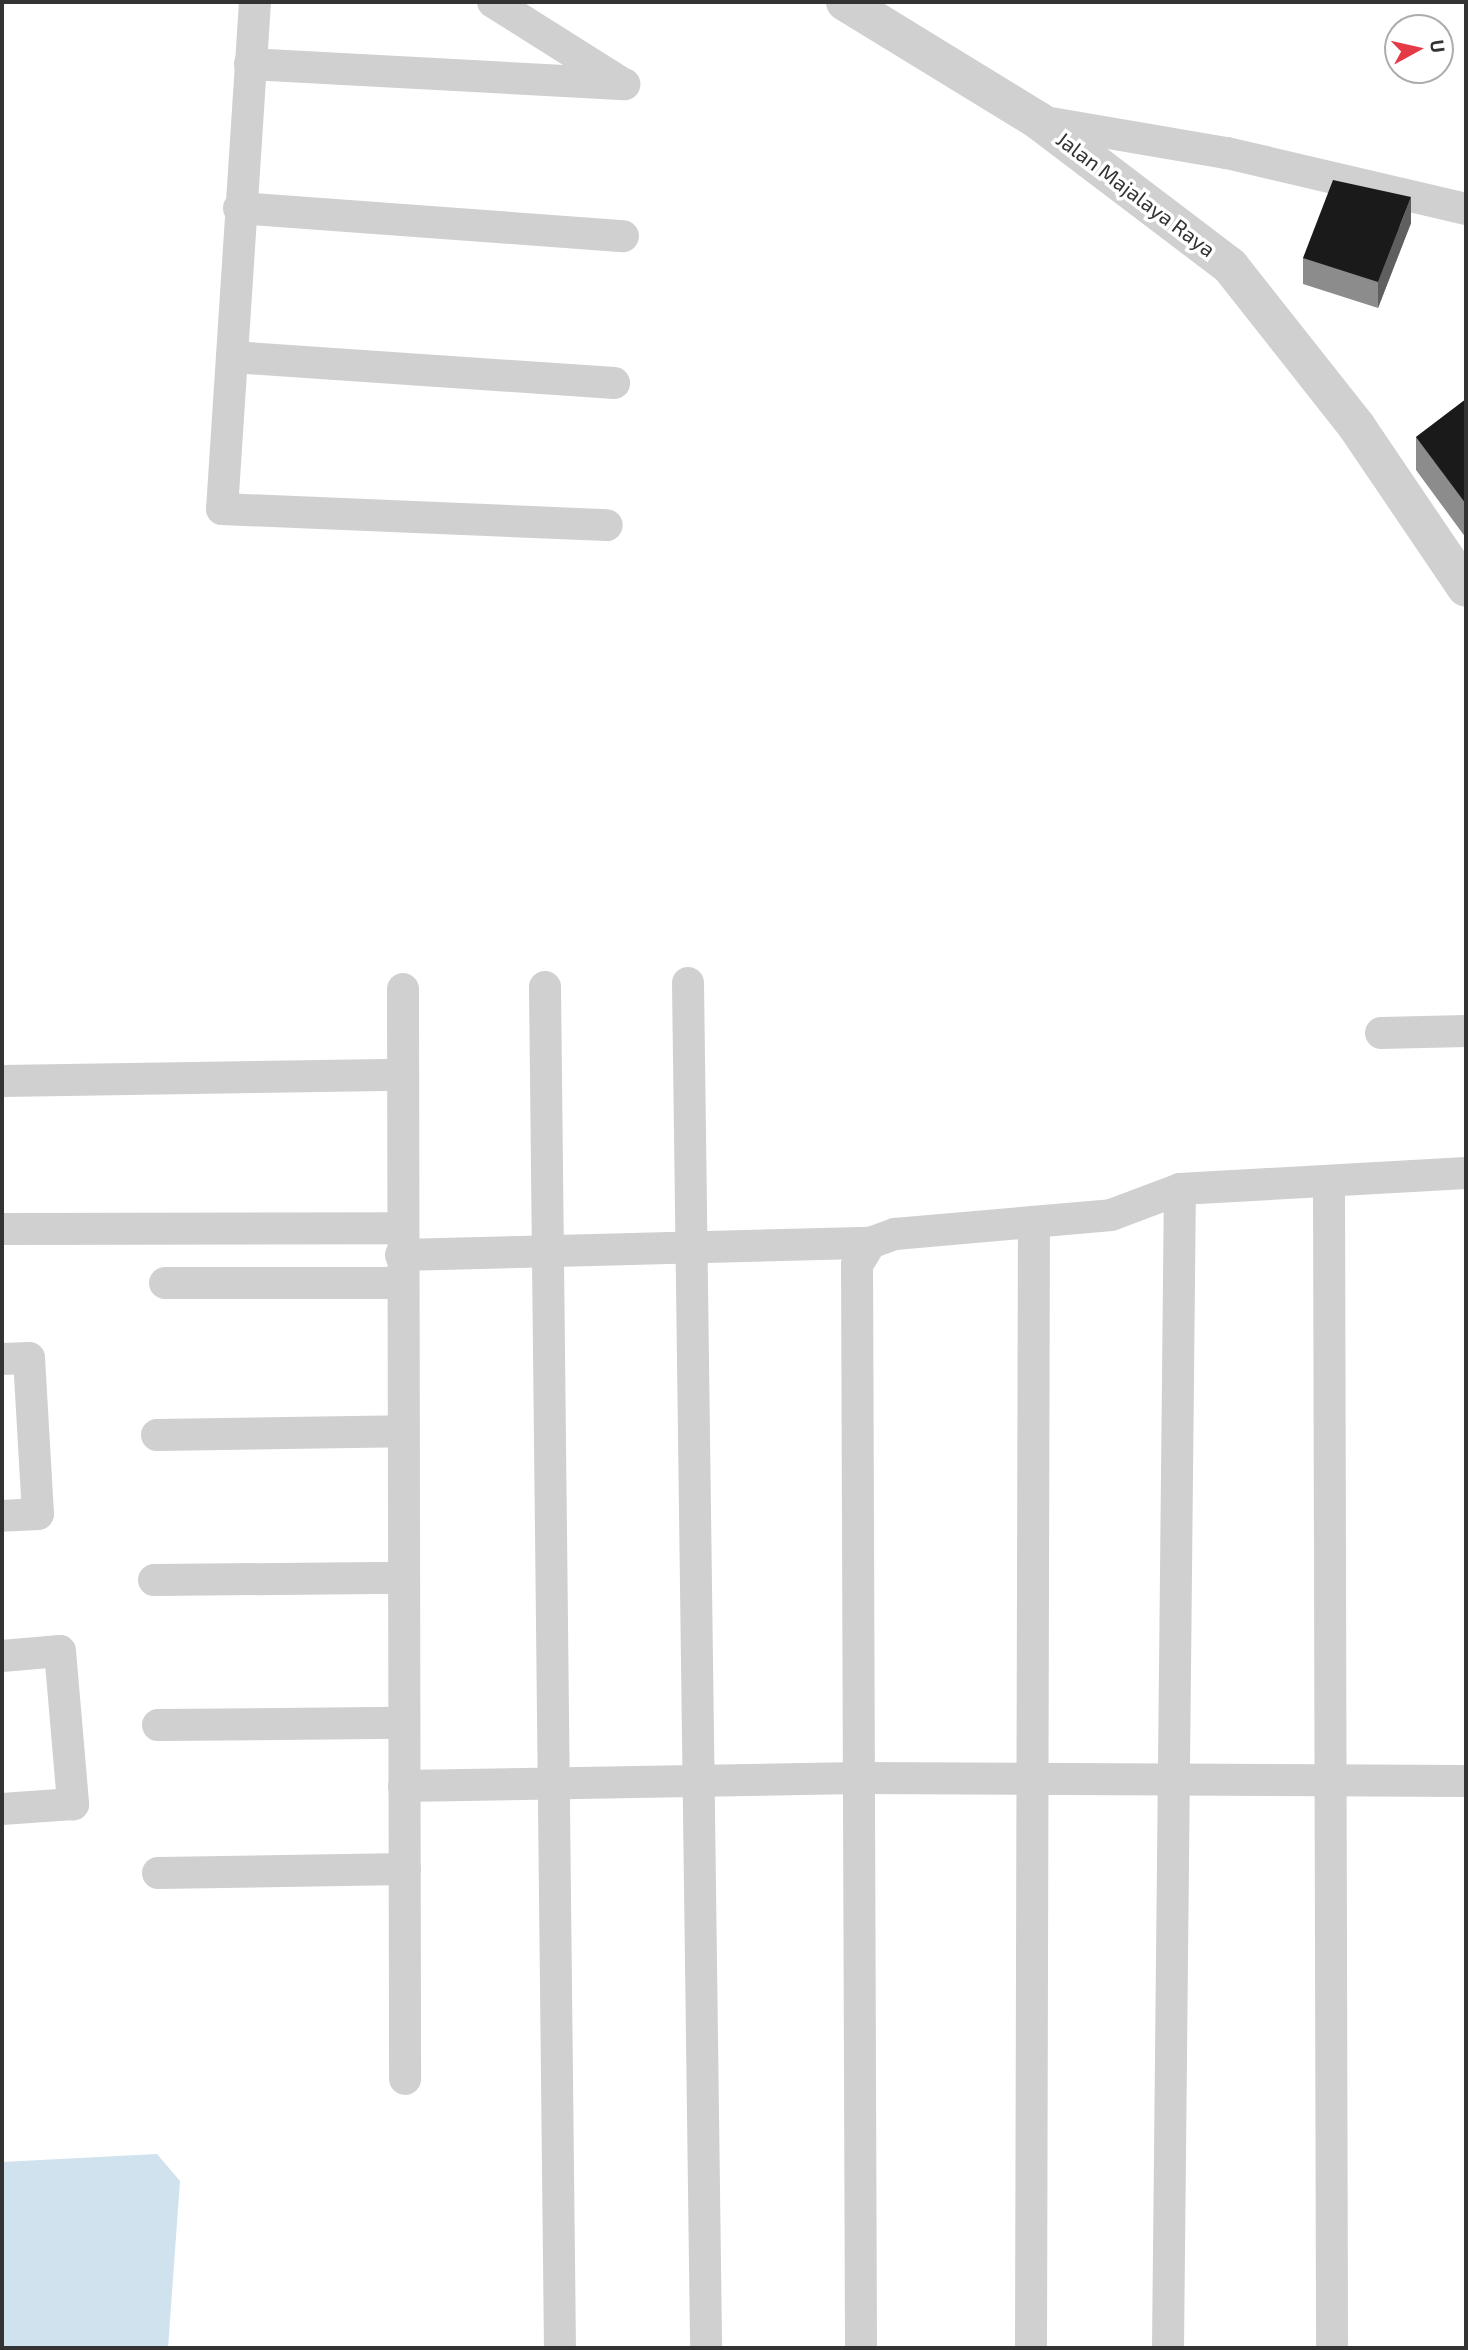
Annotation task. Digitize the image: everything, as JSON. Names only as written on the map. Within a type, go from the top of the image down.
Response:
[{"type":"street","points":[[255,2],[239,208],[222,509],[607,525]]},
{"type":"street","points":[[250,64],[624,84],[493,2]]},
{"type":"street","name":"Jalan Majalaya Raya","points":[[845,2],[1039,121],[1230,266],[1334,396],[1466,589]]},
{"type":"street","points":[[1039,121],[1227,153],[1466,209]]},
{"type":"street","points":[[239,208],[623,236]]},
{"type":"street","points":[[232,357],[614,383]]},
{"type":"street","points":[[688,983],[706,2348]]},
{"type":"street","points":[[545,987],[551,1253],[552,1782],[560,2348]]},
{"type":"street","points":[[403,989],[401,1255],[405,2079]]},
{"type":"street","points":[[1381,1033],[1466,1031]]},
{"type":"street","points":[[2,1081],[402,1075]]},
{"type":"street","points":[[2,1230],[401,1255],[691,1250],[870,1243],[895,1234],[1111,1214],[1180,1189],[1329,1185],[1466,1173]]},
{"type":"street","points":[[1329,1185],[1328,1780],[1332,2348]]},
{"type":"street","points":[[1168,2348],[1180,1189]]},
{"type":"street","points":[[1031,2348],[1034,1222]]},
{"type":"street","points":[[861,2348],[857,1265],[870,1243]]},
{"type":"street","points":[[165,1283],[401,1255]]},
{"type":"street","points":[[2,1359],[29,1358],[38,1514],[2,1516]]},
{"type":"street","points":[[157,1434],[402,1430]]},
{"type":"street","points":[[154,1580],[403,1578]]},
{"type":"street","points":[[2,1656],[60,1651],[73,1804],[2,1810]]},
{"type":"street","points":[[158,1725],[404,1723]]},
{"type":"street","points":[[404,1786],[859,1778],[1033,1782],[1466,1781]]},
{"type":"street","points":[[158,1873],[405,1869]]},
{"type":"water","points":[[157,2154],[180,2181],[168,2348],[2,2348],[2,2162]]},
{"type":"building","points":[[1333,180],[1411,197],[1378,282],[1303,258]]},
{"type":"building","points":[[1466,399],[1466,504],[1416,437]]}]
